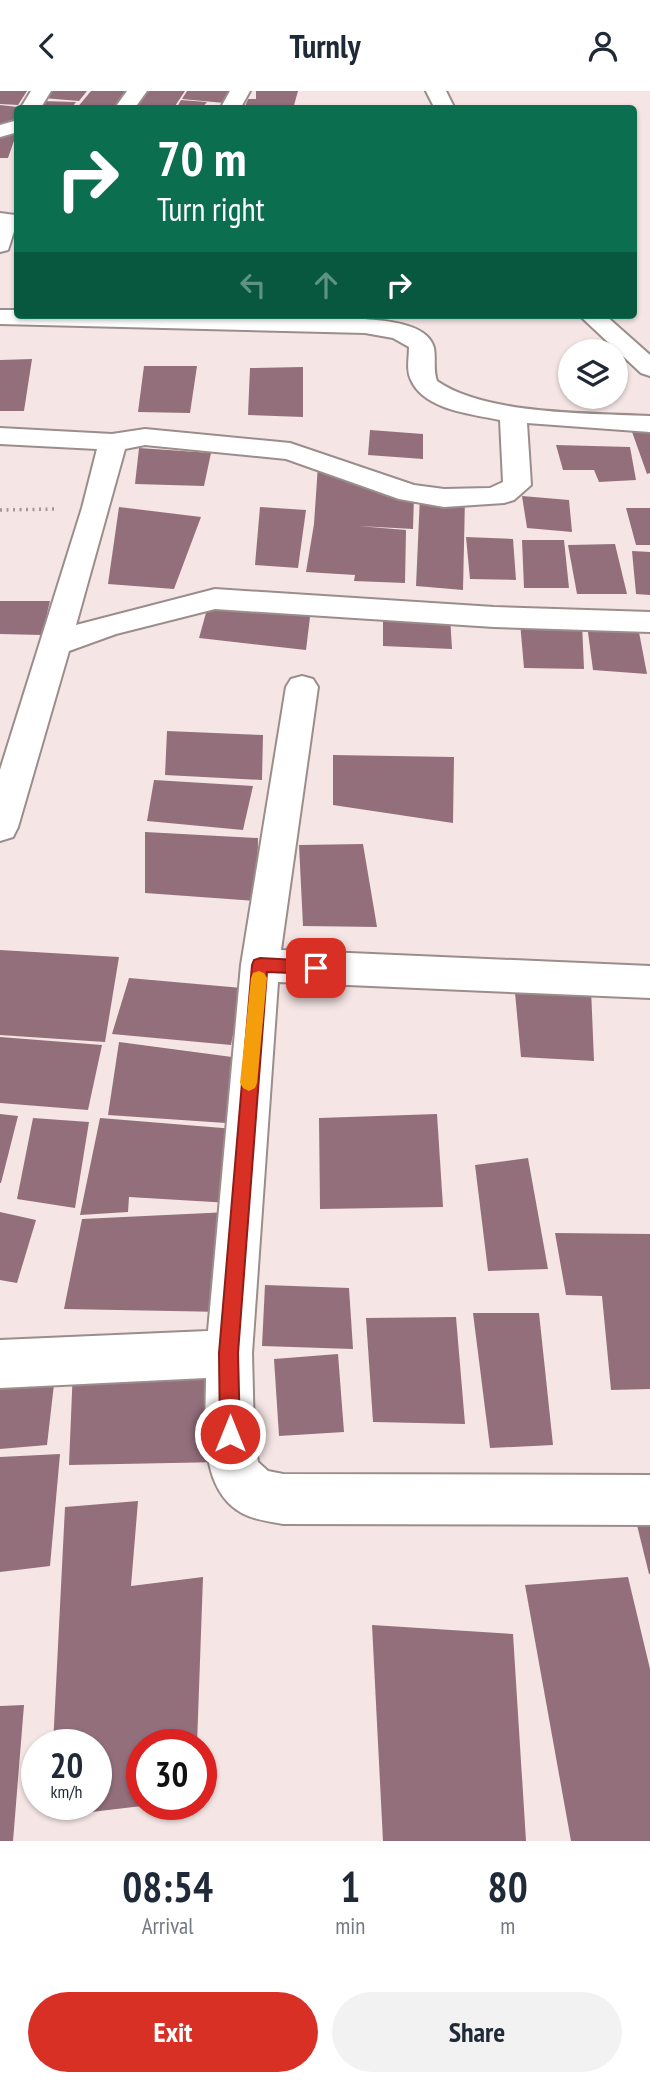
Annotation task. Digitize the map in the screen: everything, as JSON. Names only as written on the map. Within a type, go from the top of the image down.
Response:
[{"type":"street","points":[[0,244],[8,220]]},
{"type":"street","points":[[81,319],[365,326],[398,331],[414,338],[421,345],[420,369],[424,382],[435,393],[447,399],[513,415],[650,424]]},
{"type":"street","points":[[595,319],[650,368]]},
{"type":"street","points":[[0,436],[116,442],[145,437],[290,451],[409,493],[444,498],[490,497],[504,494],[517,485],[513,415]]},
{"type":"street","points":[[0,827],[96,508],[110,448],[116,442]]},
{"type":"street","points":[[55,644],[108,625],[215,599],[494,617],[650,622]]},
{"type":"street","points":[[302,687],[260,965],[229,1353],[230,1434],[234,1465],[241,1480],[255,1493],[283,1499],[650,1500]]},
{"type":"street","points":[[260,965],[650,982]]},
{"type":"street","points":[[0,1364],[229,1353]]},
{"type":"path","points":[[0,510],[96,508]]},
{"type":"building","points":[[0,91],[27,91],[18,105],[0,104]]},
{"type":"building","points":[[48,91],[87,91],[79,101],[43,98]]},
{"type":"building","points":[[91,91],[130,91],[121,105],[79,105]]},
{"type":"building","points":[[146,91],[185,91],[176,105],[134,105]]},
{"type":"building","points":[[187,91],[230,91],[224,103],[182,99]]},
{"type":"building","points":[[256,91],[298,91],[294,105],[246,105],[248,99],[256,99]]},
{"type":"building","points":[[181,100],[207,102],[204,105],[178,105]]},
{"type":"building","points":[[41,101],[76,102],[74,105],[38,105]]},
{"type":"building","points":[[0,105],[14,107],[14,123],[12,125],[0,124]]},
{"type":"building","points":[[0,135],[14,135],[8,158],[0,158]]},
{"type":"building","points":[[32,359],[24,411],[0,411],[0,360]]},
{"type":"building","points":[[144,366],[197,366],[190,413],[138,412]]},
{"type":"building","points":[[303,367],[303,417],[248,415],[250,368]]},
{"type":"building","points":[[631,429],[650,429],[650,473],[647,474]]},
{"type":"building","points":[[370,430],[423,434],[423,459],[368,455]]},
{"type":"building","points":[[556,445],[630,447],[636,480],[599,482],[594,470],[563,470]]},
{"type":"building","points":[[139,448],[211,453],[204,486],[135,484]]},
{"type":"building","points":[[318,465],[344,472],[344,481],[414,495],[413,529],[358,526],[406,530],[405,583],[354,581],[355,575],[306,572],[314,524]]},
{"type":"building","points":[[420,496],[465,498],[463,590],[416,586]]},
{"type":"building","points":[[522,496],[569,500],[572,532],[527,528]]},
{"type":"building","points":[[119,507],[201,517],[174,589],[108,584]]},
{"type":"building","points":[[260,507],[306,510],[298,568],[255,565]]},
{"type":"building","points":[[626,508],[650,508],[650,545],[636,545]]},
{"type":"building","points":[[466,537],[513,539],[516,580],[470,579]]},
{"type":"building","points":[[522,540],[564,540],[569,588],[524,588]]},
{"type":"building","points":[[615,544],[627,594],[577,594],[568,545]]},
{"type":"building","points":[[632,551],[650,552],[650,595],[636,594]]},
{"type":"building","points":[[0,601],[50,601],[42,635],[0,634]]},
{"type":"building","points":[[209,602],[311,609],[306,650],[199,638]]},
{"type":"building","points":[[383,612],[450,616],[452,649],[383,646]]},
{"type":"building","points":[[520,622],[582,623],[584,669],[524,668]]},
{"type":"building","points":[[587,625],[638,627],[647,674],[593,670]]},
{"type":"building","points":[[167,731],[263,735],[262,780],[165,775]]},
{"type":"building","points":[[333,755],[454,757],[453,823],[333,805]]},
{"type":"building","points":[[154,780],[253,786],[243,830],[147,821]]},
{"type":"building","points":[[145,832],[258,838],[257,901],[145,893]]},
{"type":"building","points":[[363,844],[377,927],[303,926],[299,845]]},
{"type":"building","points":[[0,950],[119,957],[105,1042],[0,1035]]},
{"type":"building","points":[[129,978],[242,988],[231,1045],[112,1034]]},
{"type":"building","points":[[514,982],[591,988],[594,1061],[521,1057]]},
{"type":"building","points":[[0,1037],[102,1045],[88,1110],[0,1103]]},
{"type":"building","points":[[119,1042],[232,1057],[226,1123],[108,1115]]},
{"type":"building","points":[[0,1114],[18,1116],[1,1183],[0,1183]]},
{"type":"building","points":[[437,1114],[443,1207],[320,1209],[319,1118]]},
{"type":"building","points":[[33,1118],[89,1122],[75,1208],[17,1199]]},
{"type":"building","points":[[100,1118],[235,1129],[230,1203],[129,1197],[128,1212],[80,1215]]},
{"type":"building","points":[[528,1158],[548,1269],[488,1271],[475,1165]]},
{"type":"building","points":[[0,1212],[36,1220],[17,1283],[0,1280]]},
{"type":"building","points":[[229,1212],[225,1312],[64,1309],[82,1219]]},
{"type":"building","points":[[555,1233],[650,1234],[650,1389],[611,1390],[602,1296],[566,1295]]},
{"type":"building","points":[[265,1285],[349,1288],[353,1349],[262,1346]]},
{"type":"building","points":[[473,1313],[539,1313],[553,1445],[490,1448]]},
{"type":"building","points":[[456,1317],[465,1424],[373,1422],[366,1318]]},
{"type":"building","points":[[338,1354],[344,1432],[279,1436],[274,1359]]},
{"type":"building","points":[[217,1363],[222,1462],[69,1465],[73,1368]]},
{"type":"building","points":[[56,1367],[47,1445],[0,1449],[0,1370]]},
{"type":"building","points":[[60,1454],[50,1566],[0,1572],[0,1457]]},
{"type":"building","points":[[138,1501],[131,1586],[203,1577],[198,1729],[126,1729],[126,1808],[112,1810],[112,1729],[54,1729],[65,1507]]},
{"type":"building","points":[[650,1512],[650,1574],[649,1574],[634,1513]]},
{"type":"building","points":[[628,1577],[650,1669],[650,1841],[571,1841],[525,1585]]},
{"type":"building","points":[[372,1625],[513,1634],[526,1841],[383,1841]]},
{"type":"building","points":[[24,1705],[13,1841],[0,1841],[0,1706]]},
{"type":"slow traffic","points":[[249,1083],[259,978]]},
{"type":"route","points":[[230,1434],[229,1353],[247,1101],[260,965],[316,968]]}]
